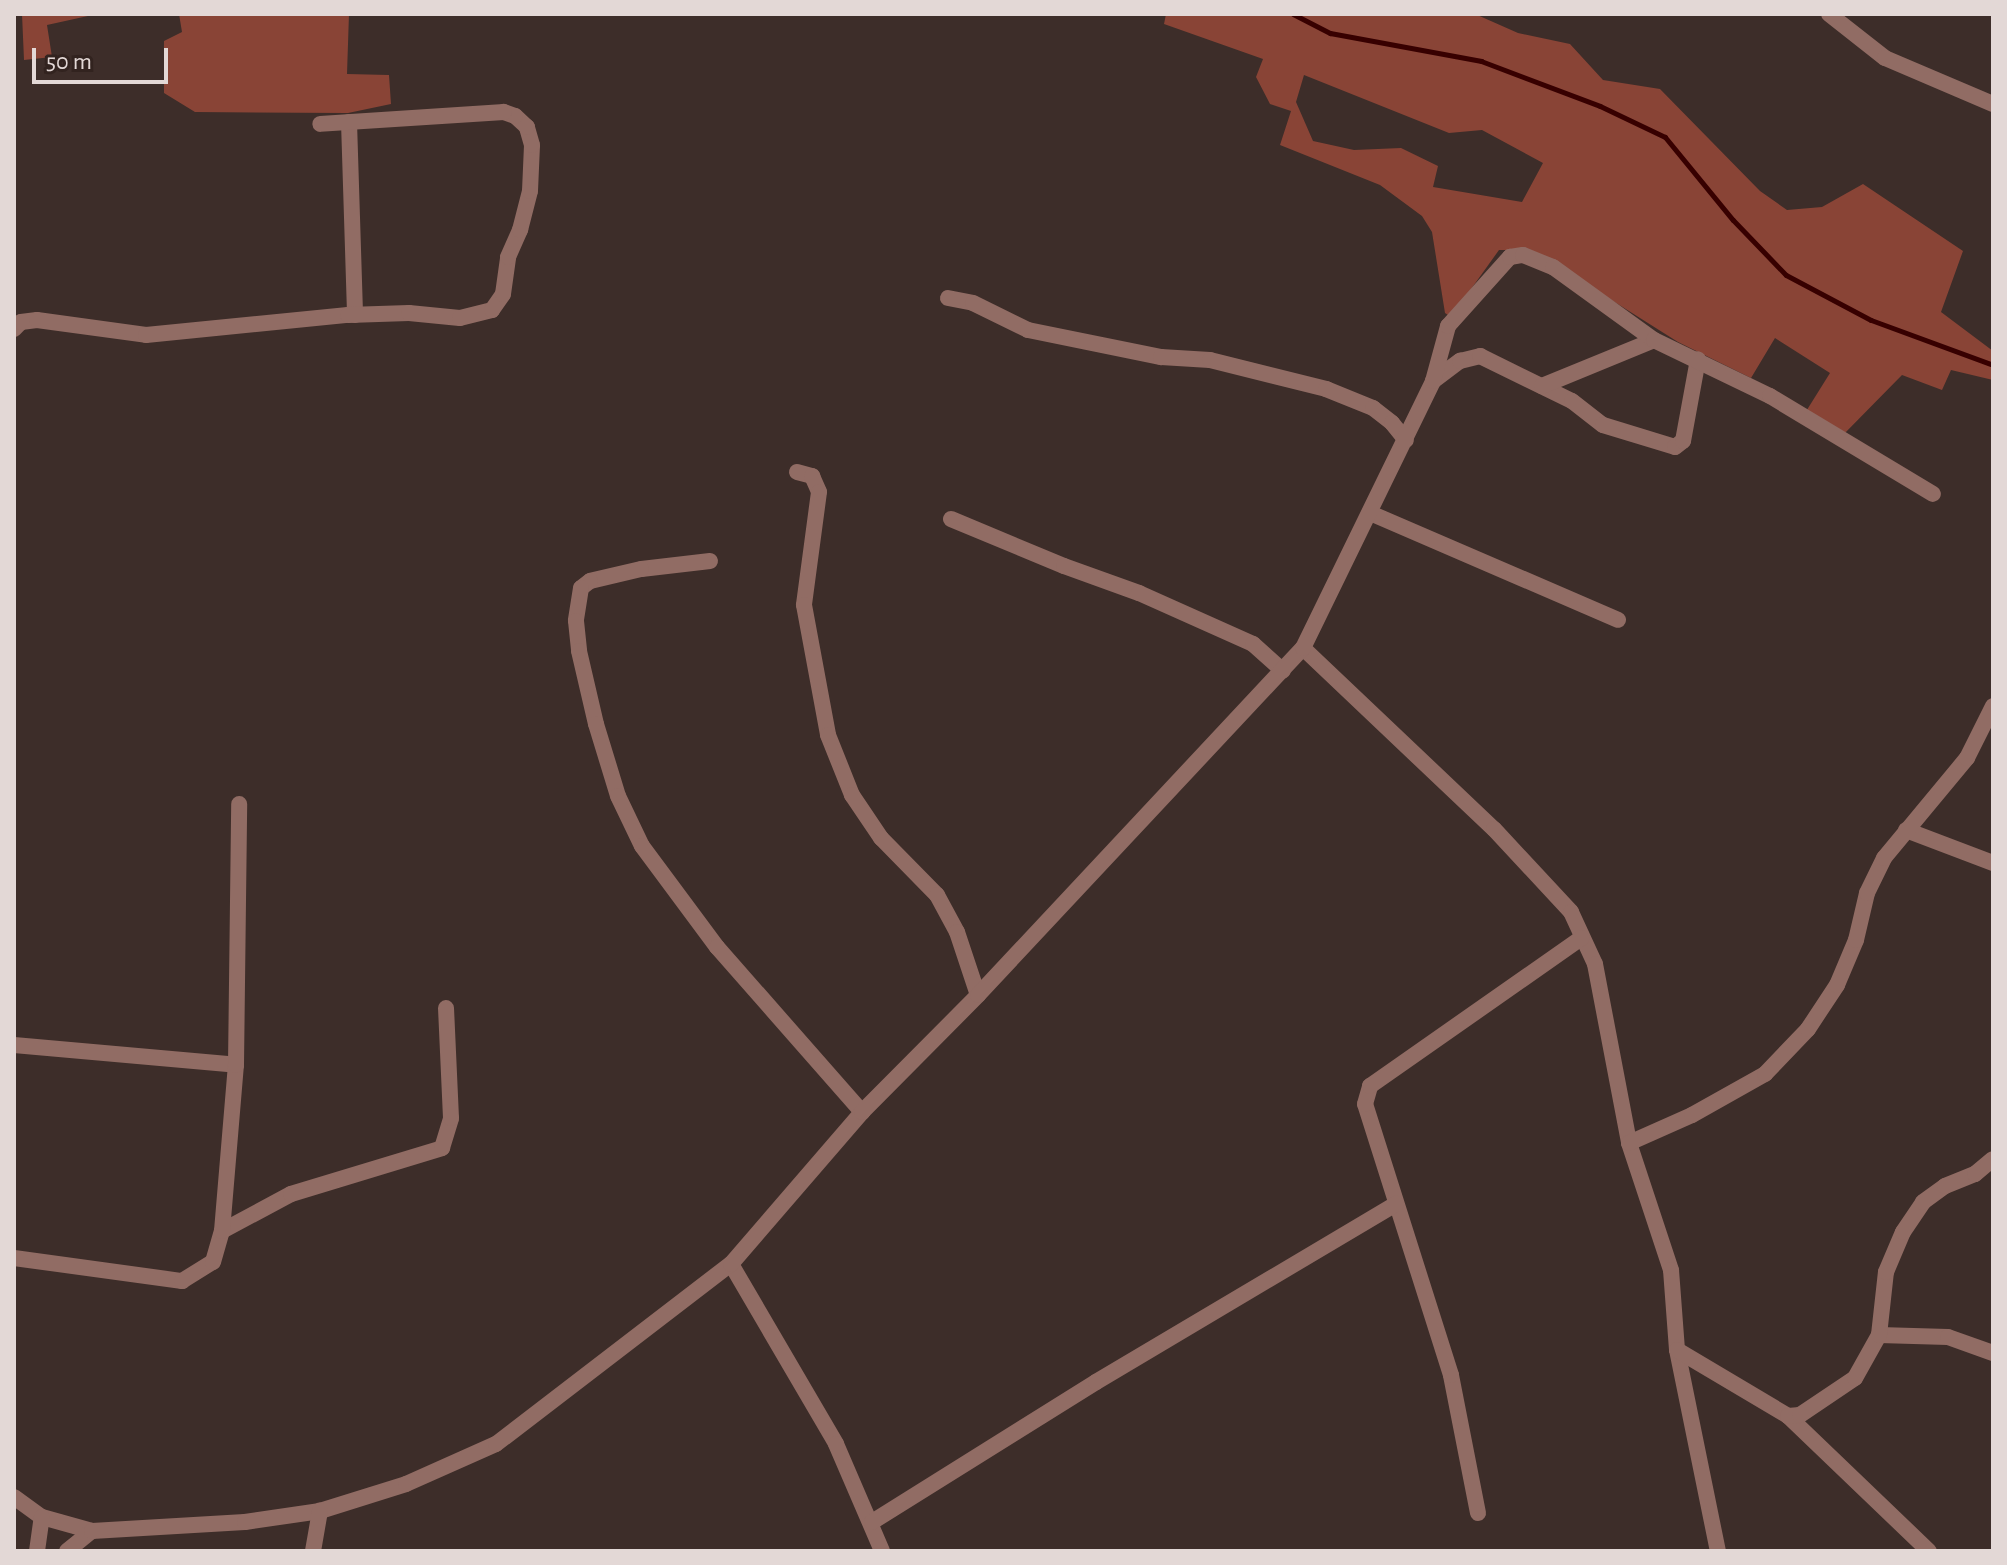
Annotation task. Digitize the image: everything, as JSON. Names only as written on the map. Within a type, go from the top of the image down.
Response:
[{"type":"street","points":[[1829,14],[1885,58],[1993,104]]},
{"type":"street","points":[[14,329],[21,322],[37,320],[146,335],[355,315],[409,313],[460,318],[492,310],[503,294],[508,257],[520,230],[530,191],[532,145],[527,127],[504,112],[320,124]]},
{"type":"street","points":[[349,122],[355,315]]},
{"type":"street","points":[[14,1497],[42,1517],[92,1531],[245,1522],[320,1511],[406,1484],[496,1444],[731,1264],[862,1112],[978,995],[1303,648],[1433,381],[1448,326],[1510,257],[1523,255],[1553,267],[1654,340],[1770,396],[1933,494]]},
{"type":"street","points":[[948,298],[973,303],[1028,330],[1161,357],[1210,360],[1326,389],[1373,408],[1392,423],[1406,440]]},
{"type":"street","points":[[1542,386],[1654,340]]},
{"type":"street","points":[[1433,381],[1460,361],[1480,356],[1572,401],[1603,425],[1675,447],[1683,441],[1698,359]]},
{"type":"street","points":[[797,472],[812,476],[819,492],[804,605],[828,735],[852,795],[881,838],[937,895],[957,932],[978,995]]},
{"type":"street","points":[[1370,513],[1618,620]]},
{"type":"street","points":[[951,519],[1139,593],[1253,644],[1283,671]]},
{"type":"street","points":[[710,561],[641,569],[590,581],[581,588],[577,600],[579,651],[596,724],[618,796],[642,846],[717,947],[862,1112]]},
{"type":"street","points":[[1303,648],[1494,829],[1571,912],[1595,964],[1629,1143],[1671,1270],[1677,1350],[1718,1551]]},
{"type":"street","points":[[1629,1143],[1692,1115],[1765,1074],[1808,1029],[1837,985],[1856,940],[1867,893],[1884,858],[1967,758],[1993,706]]},
{"type":"street","points":[[14,1258],[182,1281],[213,1262],[222,1231],[236,1065],[239,804]]},
{"type":"street","points":[[1906,830],[1993,863]]},
{"type":"street","points":[[1478,1513],[1451,1375],[1365,1104],[1370,1086],[1581,938]]},
{"type":"street","points":[[222,1231],[291,1194],[392,1161],[422,1157],[442,1148],[451,1118],[446,1008]]},
{"type":"street","points":[[14,1045],[236,1065]]},
{"type":"street","points":[[1788,1416],[1800,1415],[1855,1378],[1879,1335],[1886,1272],[1903,1232],[1923,1202],[1945,1186],[1975,1174],[1993,1159]]},
{"type":"street","points":[[872,1522],[1096,1382],[1396,1204]]},
{"type":"street","points":[[731,1264],[836,1444],[882,1551]]},
{"type":"street","points":[[1879,1335],[1948,1337],[1993,1353]]},
{"type":"street","points":[[1677,1350],[1788,1416],[1929,1551]]},
{"type":"street","points":[[313,1551],[320,1511]]},
{"type":"street","points":[[37,1551],[42,1517]]},
{"type":"street","points":[[67,1551],[92,1531]]},
{"type":"shaded area","points":[[22,14],[97,14],[47,25],[52,57],[24,60]]},
{"type":"shaded area","points":[[179,14],[349,14],[347,74],[389,75],[391,104],[348,113],[195,112],[164,93],[164,41],[182,32]]},
{"type":"shaded area","points":[[1166,14],[1475,14],[1518,33],[1570,44],[1603,80],[1660,89],[1760,191],[1787,210],[1822,207],[1863,184],[1963,251],[1941,312],[1993,351],[1993,380],[1951,370],[1942,390],[1902,375],[1843,435],[1805,413],[1830,373],[1775,338],[1751,378],[1678,342],[1575,277],[1521,250],[1499,250],[1451,317],[1445,313],[1432,232],[1422,216],[1380,185],[1280,145],[1291,111],[1270,104],[1256,77],[1263,59],[1164,24]],"holes":[[[1304,75],[1449,133],[1482,130],[1543,163],[1522,202],[1433,187],[1438,166],[1401,148],[1354,150],[1313,141],[1296,102]]]},
{"type":"waterway","points":[[1293,14],[1330,33],[1481,61],[1600,106],[1665,137],[1733,220],[1786,275],[1871,320],[1993,365]]}]
